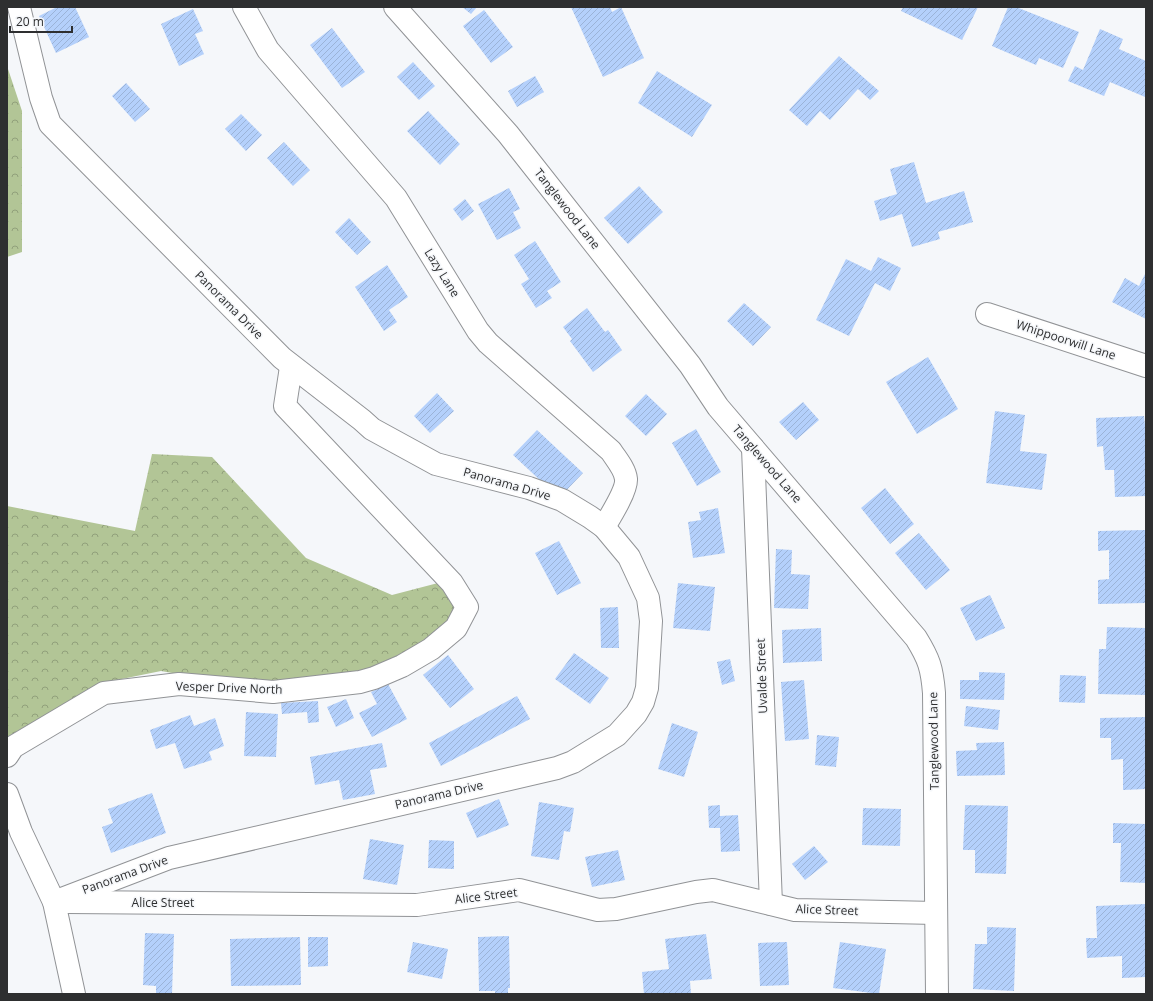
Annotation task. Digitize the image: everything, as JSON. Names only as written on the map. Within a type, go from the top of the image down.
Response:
[{"type":"street","name":"Panorama Drive","points":[[19,7],[50,124],[282,358],[372,429],[436,464],[529,488],[562,500],[590,517],[604,527],[628,557],[648,598],[651,621],[648,688],[643,702],[636,714],[617,735],[573,762],[557,768],[169,858],[54,902]]},
{"type":"street","name":"Lazy Lane","points":[[244,7],[268,50],[396,198],[483,337],[611,451],[623,469],[626,479],[624,489],[613,513],[604,527]]},
{"type":"street","name":"Tanglewood Lane","points":[[395,7],[508,134],[690,365],[718,407],[916,638],[926,654],[932,674],[934,693],[937,994]]},
{"type":"street","name":"Whippoorwill Lane","points":[[987,314],[1146,366]]},
{"type":"street","name":"Vesper Drive North","points":[[7,756],[13,747],[104,693],[179,684],[273,692],[360,682],[374,678],[402,666],[431,649],[456,628],[467,607],[452,583],[285,406],[292,367]]},
{"type":"street","name":"Uvalde Street","points":[[753,448],[771,904]]},
{"type":"street","points":[[7,794],[21,832],[54,902],[74,994]]},
{"type":"street","name":"Alice Street","points":[[54,902],[417,905],[519,890],[598,910],[616,909],[696,892],[713,890],[796,910],[936,913]]},
{"type":"green space","points":[[7,66],[22,111],[22,252],[7,257]]},
{"type":"green space","points":[[152,454],[212,457],[306,558],[392,595],[438,583],[459,607],[445,631],[388,667],[332,681],[223,682],[161,671],[102,683],[7,737],[7,506],[135,531]]},
{"type":"building","points":[[57,7],[75,7],[89,37],[56,53],[39,16]]},
{"type":"building","points":[[462,7],[477,7],[471,14]]},
{"type":"building","points":[[571,7],[610,7],[612,12],[621,7],[644,58],[603,77]]},
{"type":"building","points":[[903,7],[978,7],[962,40],[901,11]]},
{"type":"building","points":[[1008,7],[1016,7],[1079,32],[1063,68],[1039,58],[1036,65],[992,46]]},
{"type":"building","points":[[193,9],[203,31],[195,34],[204,54],[179,66],[161,24]]},
{"type":"building","points":[[484,10],[513,47],[491,63],[463,26]]},
{"type":"building","points":[[332,28],[365,72],[342,88],[310,45]]},
{"type":"building","points":[[1100,29],[1123,39],[1119,49],[1146,61],[1145,97],[1110,82],[1104,96],[1068,81],[1075,66],[1083,70]]},
{"type":"building","points":[[839,56],[879,91],[870,100],[858,89],[830,120],[820,111],[807,126],[789,110]]},
{"type":"building","points":[[413,62],[435,86],[419,100],[397,77]]},
{"type":"building","points":[[657,71],[712,105],[692,137],[638,103]]},
{"type":"building","points":[[535,76],[544,92],[517,107],[508,91]]},
{"type":"building","points":[[126,83],[150,109],[135,122],[112,96]]},
{"type":"building","points":[[428,111],[460,144],[440,165],[407,131]]},
{"type":"building","points":[[241,114],[262,135],[246,151],[225,129]]},
{"type":"building","points":[[284,142],[310,170],[293,186],[267,158]]},
{"type":"building","points":[[914,162],[926,203],[964,191],[973,222],[938,232],[940,239],[912,247],[902,214],[880,221],[874,201],[897,194],[890,169]]},
{"type":"building","points":[[639,186],[663,212],[628,244],[604,218]]},
{"type":"building","points":[[509,188],[520,209],[513,212],[521,228],[497,240],[478,204]]},
{"type":"building","points":[[465,199],[474,211],[462,221],[453,209]]},
{"type":"building","points":[[349,218],[371,242],[357,255],[335,232]]},
{"type":"building","points":[[535,241],[561,282],[547,291],[552,298],[536,308],[521,284],[529,279],[514,255]]},
{"type":"building","points":[[878,257],[901,268],[890,291],[875,283],[849,336],[816,320],[846,259],[871,271]]},
{"type":"building","points":[[387,265],[408,297],[389,310],[397,322],[384,331],[355,287]]},
{"type":"building","points":[[1146,272],[1146,319],[1112,302],[1125,278],[1139,286]]},
{"type":"building","points":[[744,303],[771,327],[753,346],[727,321]]},
{"type":"building","points":[[587,308],[605,332],[608,330],[622,350],[593,372],[570,341],[572,339],[563,327]]},
{"type":"building","points":[[928,357],[958,409],[917,434],[886,382]]},
{"type":"building","points":[[437,393],[454,411],[430,433],[414,416]]},
{"type":"building","points":[[646,394],[667,414],[646,436],[625,416]]},
{"type":"building","points":[[803,402],[819,420],[796,440],[779,422]]},
{"type":"building","points":[[995,411],[1025,415],[1020,451],[1047,454],[1042,490],[986,483]]},
{"type":"building","points":[[1144,416],[1146,433],[1146,496],[1115,497],[1114,470],[1105,470],[1103,446],[1097,447],[1096,418]]},
{"type":"building","points":[[696,429],[721,472],[697,486],[672,443]]},
{"type":"building","points":[[537,430],[583,473],[559,498],[513,455]]},
{"type":"building","points":[[885,488],[914,524],[890,544],[861,508]]},
{"type":"building","points":[[718,508],[725,553],[693,558],[688,522],[701,520],[699,512]]},
{"type":"building","points":[[1146,530],[1146,603],[1098,604],[1098,580],[1109,579],[1109,550],[1098,551],[1098,531]]},
{"type":"building","points":[[919,533],[950,570],[926,590],[895,553]]},
{"type":"building","points":[[559,541],[581,583],[557,595],[535,553]]},
{"type":"building","points":[[776,549],[792,550],[791,574],[810,575],[808,609],[774,608]]},
{"type":"building","points":[[678,583],[715,587],[710,631],[673,628]]},
{"type":"building","points":[[990,595],[1005,628],[976,641],[960,608]]},
{"type":"building","points":[[618,607],[619,648],[601,648],[600,608]]},
{"type":"building","points":[[1107,627],[1146,628],[1146,695],[1098,694],[1099,649],[1106,649]]},
{"type":"building","points":[[821,628],[822,661],[783,663],[782,630]]},
{"type":"building","points":[[574,653],[609,678],[590,704],[555,679]]},
{"type":"building","points":[[448,655],[474,689],[450,708],[423,675]]},
{"type":"building","points":[[730,659],[735,681],[722,685],[717,662]]},
{"type":"building","points":[[979,672],[1005,673],[1004,700],[960,699],[960,680],[979,680]]},
{"type":"building","points":[[1060,675],[1086,676],[1085,703],[1059,702]]},
{"type":"building","points":[[804,680],[809,739],[785,741],[781,682]]},
{"type":"building","points":[[388,684],[407,719],[372,737],[359,713],[377,704],[371,692]]},
{"type":"building","points":[[517,696],[530,719],[441,766],[429,743]]},
{"type":"building","points":[[346,699],[354,718],[336,727],[327,707]]},
{"type":"building","points":[[318,701],[319,722],[308,723],[307,712],[282,714],[281,703]]},
{"type":"building","points":[[966,706],[1000,710],[998,730],[964,726]]},
{"type":"building","points":[[246,712],[278,714],[276,757],[244,756]]},
{"type":"building","points":[[190,715],[194,726],[215,718],[224,746],[209,752],[212,760],[184,769],[175,743],[156,749],[150,730]]},
{"type":"building","points":[[1146,717],[1146,789],[1123,790],[1123,759],[1111,760],[1111,738],[1100,738],[1100,718]]},
{"type":"building","points":[[672,723],[698,732],[684,777],[658,769]]},
{"type":"building","points":[[817,735],[839,737],[836,767],[815,765]]},
{"type":"building","points":[[1004,742],[1005,775],[957,776],[956,751],[977,750],[976,743]]},
{"type":"building","points":[[382,743],[387,767],[370,770],[375,794],[343,800],[339,780],[315,785],[310,757]]},
{"type":"building","points":[[152,793],[166,833],[111,853],[102,827],[113,823],[108,809]]},
{"type":"building","points":[[499,799],[509,825],[477,838],[466,813]]},
{"type":"building","points":[[539,802],[574,808],[570,832],[564,831],[559,860],[531,856]]},
{"type":"building","points":[[720,805],[720,816],[738,815],[740,851],[721,852],[720,828],[709,828],[708,806]]},
{"type":"building","points":[[965,805],[1008,806],[1006,874],[975,873],[975,850],[963,850]]},
{"type":"building","points":[[863,808],[901,809],[900,846],[862,845]]},
{"type":"building","points":[[1113,823],[1146,824],[1146,883],[1120,882],[1121,843],[1113,843]]},
{"type":"building","points":[[370,839],[404,845],[397,885],[363,879]]},
{"type":"building","points":[[429,840],[454,841],[454,869],[428,868]]},
{"type":"building","points":[[814,846],[828,862],[805,880],[792,864]]},
{"type":"building","points":[[618,850],[625,880],[592,887],[585,857]]},
{"type":"building","points":[[1145,904],[1146,977],[1122,978],[1122,956],[1087,958],[1086,938],[1097,938],[1096,906]]},
{"type":"building","points":[[987,927],[1016,928],[1014,991],[973,989],[975,944],[987,944]]},
{"type":"building","points":[[145,933],[174,934],[172,994],[156,994],[156,986],[143,985]]},
{"type":"building","points":[[706,934],[712,979],[690,981],[691,994],[644,994],[642,972],[669,969],[665,939]]},
{"type":"building","points":[[509,936],[510,988],[508,988],[508,994],[495,994],[495,991],[479,991],[478,937]]},
{"type":"building","points":[[300,937],[301,985],[231,986],[230,939]]},
{"type":"building","points":[[308,937],[328,937],[328,966],[308,967]]},
{"type":"building","points":[[413,942],[448,949],[442,979],[407,972]]},
{"type":"building","points":[[787,942],[789,985],[760,986],[758,943]]},
{"type":"building","points":[[840,942],[886,949],[879,994],[833,988]]}]
